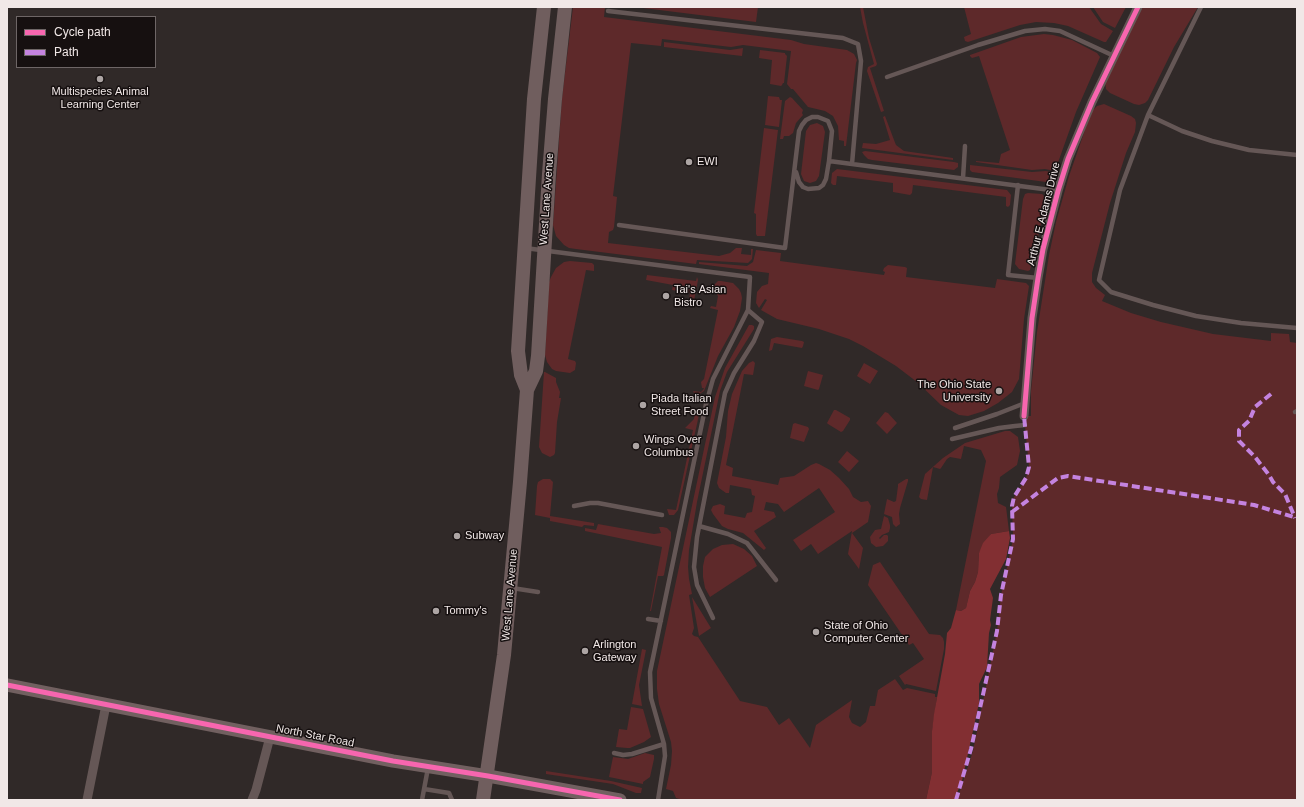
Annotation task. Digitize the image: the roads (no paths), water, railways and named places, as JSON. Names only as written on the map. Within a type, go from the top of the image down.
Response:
[{"type":"main road","name":"West Lane Avenue","points":[[483,800],[488,776],[504,654],[520,482],[526,390],[521,375],[518,351],[534,99],[544,7]]},
{"type":"main road","name":"West Lane Avenue","points":[[526,390],[536,371],[538,356],[554,106],[565,7]]},
{"type":"street","name":"Arthur E Adams Drive","points":[[1024,421],[1032,318],[1043,249],[1058,191],[1074,145],[1092,102],[1138,7]]},
{"type":"street","name":"North Star Road","points":[[7,685],[428,767],[488,776],[620,800]]},
{"type":"street","points":[[87,800],[106,705]]},
{"type":"street","points":[[252,800],[270,737]]},
{"type":"lane","points":[[1201,7],[1148,115],[1120,190],[1099,280],[1111,292],[1196,316],[1241,323],[1297,328]]},
{"type":"lane","points":[[608,11],[843,38],[858,44],[861,61],[852,164]]},
{"type":"lane","points":[[887,77],[978,45],[1025,31],[1045,29],[1060,31],[1114,56]]},
{"type":"lane","points":[[1148,115],[1182,131],[1212,141],[1249,150],[1297,155]]},
{"type":"lane","points":[[619,224],[785,248],[799,131],[806,120],[812,117],[818,117],[828,121],[832,132],[826,179],[823,185],[813,190],[803,187],[799,182],[795,165]]},
{"type":"lane","points":[[963,178],[965,146]]},
{"type":"lane","points":[[829,161],[1058,191]]},
{"type":"lane","points":[[1018,185],[1008,275],[1038,278]]},
{"type":"lane","points":[[524,248],[750,277],[748,310],[713,379],[706,404],[650,672],[651,698],[664,744],[665,756],[658,800]]},
{"type":"lane","points":[[713,618],[697,585],[694,567],[697,537],[726,393],[734,374],[754,341],[762,322],[748,310]]},
{"type":"lane","points":[[955,428],[997,414],[1025,402]]},
{"type":"lane","points":[[952,439],[1015,426],[1024,421]]},
{"type":"lane","points":[[574,506],[598,503],[662,515]]},
{"type":"lane","points":[[699,526],[728,534],[747,543],[776,580]]},
{"type":"lane","points":[[510,587],[538,592]]},
{"type":"lane","points":[[648,618],[660,621]]},
{"type":"lane","points":[[614,754],[632,754],[664,744]]},
{"type":"lane","points":[[423,800],[428,767]]},
{"type":"lane","points":[[424,788],[449,793],[452,800]]},
{"type":"place","name":"Multispecies Animal Learning Center","points":[[100,79]]},
{"type":"place","name":"EWI","points":[[689,162]]},
{"type":"place","name":"Tai's Asian Bistro","points":[[666,296]]},
{"type":"place","name":"The Ohio State University","points":[[999,391]]},
{"type":"place","name":"Piada Italian Street Food","points":[[643,405]]},
{"type":"place","name":"Wings Over Columbus","points":[[636,446]]},
{"type":"place","name":"Subway","points":[[457,536]]},
{"type":"place","name":"Tommy's","points":[[436,611]]},
{"type":"place","name":"State of Ohio Computer Center","points":[[816,632]]},
{"type":"place","name":"Arlington Gateway","points":[[585,651]]}]
